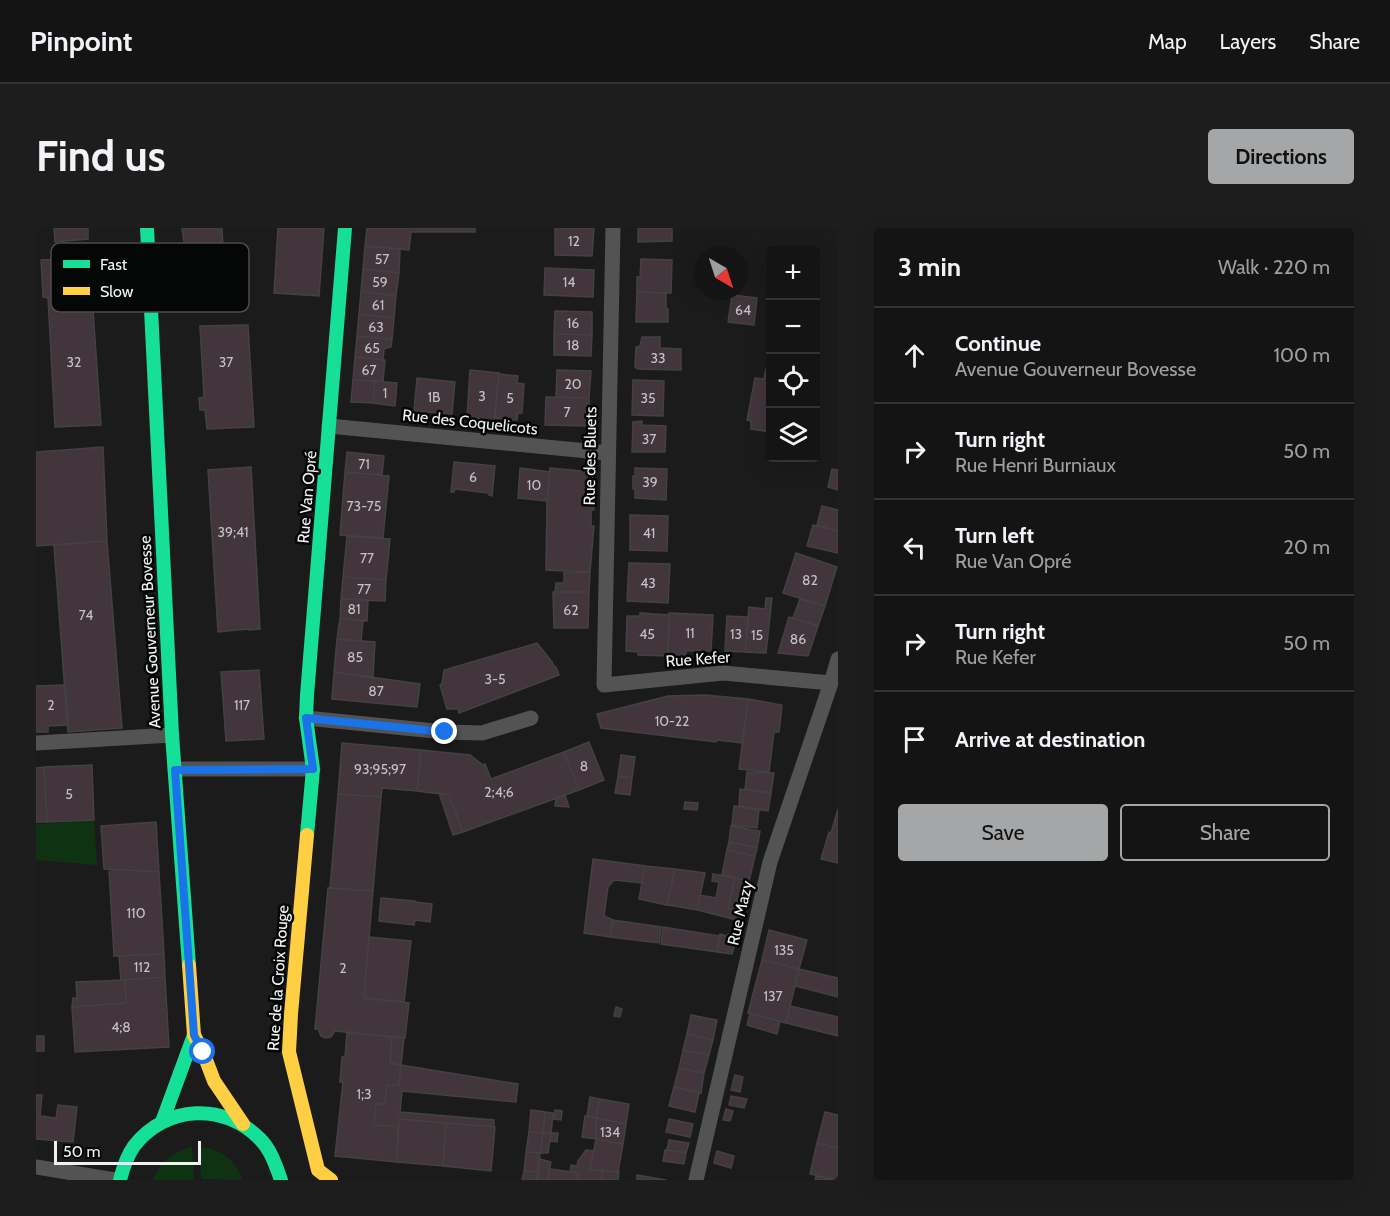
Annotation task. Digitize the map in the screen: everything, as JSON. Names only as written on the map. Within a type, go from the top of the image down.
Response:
[{"type":"main road","name":"Avenue Gouverneur Bovesse","points":[[147,228],[148,243]]},
{"type":"main road","name":"Rue Van Opré","points":[[313,769],[306,718],[307,695],[345,228]]},
{"type":"main road","name":"Avenue Gouverneur Bovesse","points":[[151,312],[172,735],[194,1035],[214,1081],[243,1124]]},
{"type":"main road","name":"Rue de la Croix Rouge","points":[[313,769],[289,1052],[318,1170],[332,1180]]},
{"type":"main road","name":"Avenue Gouverneur Bovesse","points":[[162,1122],[194,1035]]},
{"type":"main road","points":[[120,1180],[125,1163],[134,1146],[147,1132],[162,1122],[182,1114],[203,1112],[224,1115],[243,1124],[260,1139],[274,1158],[280,1180]]},
{"type":"street","name":"Rue des Bluets","points":[[604,686],[613,228]]},
{"type":"street","name":"Rue des Coquelicots","points":[[329,426],[608,453]]},
{"type":"street","name":"Rue Mazy","points":[[696,1180],[770,861],[838,659]]},
{"type":"street","name":"Rue Kefer","points":[[604,686],[723,673],[831,683]]},
{"type":"street","points":[[306,718],[445,732],[482,733],[531,718]]},
{"type":"street","points":[[36,743],[172,735]]},
{"type":"street","points":[[175,770],[313,769]]},
{"type":"street","points":[[36,1167],[115,1180]]},
{"type":"green space","points":[[94,821],[97,865],[36,860],[36,824]]},
{"type":"green space","points":[[192,1147],[194,1180],[153,1180],[163,1162],[179,1151]]},
{"type":"green space","points":[[199,1147],[214,1150],[226,1156],[236,1167],[243,1180],[201,1179]]},
{"type":"building","points":[[54,228],[88,228],[88,239],[55,242]]},
{"type":"building","points":[[182,228],[222,228],[223,243],[184,243]]},
{"type":"building","points":[[278,228],[324,228],[319,296],[274,293]]},
{"type":"building","points":[[367,228],[475,228],[475,232],[411,232],[409,250],[365,246]]},
{"type":"building","points":[[555,228],[594,228],[592,256],[555,255]]},
{"type":"building","points":[[638,228],[672,228],[672,241],[638,242]]},
{"type":"building","points":[[365,246],[400,249],[399,273],[363,269]]},
{"type":"building","points":[[641,259],[672,260],[671,293],[637,292],[637,277],[640,277]]},
{"type":"building","points":[[41,260],[51,260],[51,298],[43,297]]},
{"type":"building","points":[[545,268],[594,270],[593,297],[544,295]]},
{"type":"building","points":[[363,269],[399,273],[396,296],[361,291]]},
{"type":"building","points":[[361,291],[396,296],[394,318],[359,314]]},
{"type":"building","points":[[637,292],[666,293],[668,322],[636,322]]},
{"type":"building","points":[[48,298],[51,298],[51,312],[93,312],[101,425],[55,427]]},
{"type":"building","points":[[757,298],[754,325],[728,322],[731,300]]},
{"type":"building","points":[[555,311],[592,312],[592,335],[554,334]]},
{"type":"building","points":[[359,314],[394,318],[392,339],[357,336]]},
{"type":"building","points":[[248,325],[254,427],[207,429],[205,410],[200,410],[199,398],[204,397],[200,326]]},
{"type":"building","points":[[554,334],[592,335],[591,356],[554,355]]},
{"type":"building","points":[[357,336],[392,339],[391,347],[384,349],[383,360],[355,357]]},
{"type":"building","points":[[642,337],[660,337],[660,348],[681,349],[681,370],[638,369],[635,367],[636,347],[640,346]]},
{"type":"building","points":[[355,357],[385,360],[383,381],[353,380]]},
{"type":"building","points":[[766,369],[766,431],[751,429],[751,421],[747,420],[755,378],[764,379]]},
{"type":"building","points":[[470,370],[499,373],[494,420],[467,417]]},
{"type":"building","points":[[557,370],[591,371],[589,398],[556,397]]},
{"type":"building","points":[[499,374],[518,376],[517,383],[524,384],[522,413],[518,413],[517,420],[495,418]]},
{"type":"building","points":[[417,378],[455,382],[452,414],[414,411]]},
{"type":"building","points":[[353,380],[375,381],[373,403],[351,402]]},
{"type":"building","points":[[633,380],[664,381],[663,416],[632,415]]},
{"type":"building","points":[[375,381],[397,383],[395,406],[373,403]]},
{"type":"building","points":[[546,397],[589,398],[589,426],[545,425]]},
{"type":"building","points":[[642,421],[642,425],[666,426],[665,452],[632,452],[633,422]]},
{"type":"building","points":[[103,447],[107,541],[36,546],[36,452]]},
{"type":"building","points":[[347,452],[384,456],[382,475],[345,472]]},
{"type":"building","points":[[454,462],[495,466],[492,496],[488,493],[455,489],[451,492]]},
{"type":"building","points":[[251,467],[260,629],[218,632],[208,470]]},
{"type":"building","points":[[520,468],[550,472],[547,501],[518,498]]},
{"type":"building","points":[[550,468],[592,472],[594,510],[591,510],[591,526],[594,526],[590,572],[546,570]]},
{"type":"building","points":[[635,468],[667,469],[666,500],[635,498],[633,476],[635,476]]},
{"type":"building","points":[[832,469],[838,470],[838,490],[828,487]]},
{"type":"building","points":[[345,472],[389,476],[383,538],[340,535]]},
{"type":"building","points":[[822,506],[838,510],[838,531],[817,525]]},
{"type":"building","points":[[630,515],[668,516],[667,551],[630,550]]},
{"type":"building","points":[[813,525],[838,531],[838,553],[807,546]]},
{"type":"building","points":[[347,536],[390,539],[386,580],[343,577]]},
{"type":"building","points":[[107,541],[122,728],[68,732],[54,545]]},
{"type":"building","points":[[796,553],[837,567],[825,606],[783,593]]},
{"type":"building","points":[[629,563],[670,564],[668,603],[627,601]]},
{"type":"building","points":[[564,572],[590,572],[589,592],[555,592],[556,583],[564,583]]},
{"type":"building","points":[[343,577],[386,580],[385,601],[341,599]]},
{"type":"building","points":[[553,592],[589,592],[588,628],[554,628]]},
{"type":"building","points":[[766,598],[772,598],[766,653],[745,652],[749,607],[765,609]]},
{"type":"building","points":[[341,599],[368,600],[367,621],[340,618]]},
{"type":"building","points":[[800,599],[825,606],[818,626],[793,618]]},
{"type":"building","points":[[640,613],[669,615],[668,656],[638,655],[638,652],[626,651],[627,616],[640,616]]},
{"type":"building","points":[[669,613],[713,615],[711,651],[686,651],[686,656],[668,655]]},
{"type":"building","points":[[727,616],[748,617],[745,652],[725,651]]},
{"type":"building","points":[[789,617],[818,626],[808,656],[778,653]]},
{"type":"building","points":[[340,618],[363,621],[361,641],[337,639]]},
{"type":"building","points":[[337,639],[375,642],[373,678],[334,672]]},
{"type":"building","points":[[537,643],[556,667],[559,675],[459,713],[458,709],[447,709],[440,685],[444,670]]},
{"type":"building","points":[[259,670],[264,739],[226,741],[221,672]]},
{"type":"building","points":[[334,672],[420,684],[417,707],[332,699]]},
{"type":"building","points":[[65,685],[68,725],[48,726],[48,732],[36,732],[36,686]]},
{"type":"building","points":[[705,695],[748,699],[742,743],[601,728],[597,714],[668,696]]},
{"type":"building","points":[[748,699],[782,705],[779,732],[774,732],[769,772],[739,769]]},
{"type":"building","points":[[589,742],[604,780],[579,790],[564,752]]},
{"type":"building","points":[[342,743],[421,750],[417,791],[382,788],[381,797],[338,794]]},
{"type":"building","points":[[421,750],[470,755],[483,765],[485,764],[491,779],[564,752],[579,790],[463,832],[449,795],[417,791]]},
{"type":"building","points":[[621,755],[635,757],[632,778],[618,776]]},
{"type":"building","points":[[92,765],[94,820],[47,822],[44,767]]},
{"type":"building","points":[[44,767],[47,822],[36,822],[36,768]]},
{"type":"building","points":[[747,772],[774,773],[771,793],[745,789]]},
{"type":"building","points":[[618,776],[632,778],[630,795],[615,793]]},
{"type":"building","points":[[740,789],[771,793],[768,811],[739,806]]},
{"type":"building","points":[[439,793],[449,795],[463,832],[453,835]]},
{"type":"building","points":[[338,794],[381,797],[373,891],[330,888]]},
{"type":"building","points":[[565,795],[569,807],[555,806],[556,798]]},
{"type":"building","points":[[685,802],[698,803],[697,810],[684,809]]},
{"type":"building","points":[[734,806],[759,810],[757,828],[732,825]]},
{"type":"building","points":[[838,809],[838,863],[821,859]]},
{"type":"building","points":[[156,822],[159,872],[104,869],[101,826]]},
{"type":"building","points":[[731,826],[760,831],[757,848],[729,842]]},
{"type":"building","points":[[729,842],[757,848],[755,856],[727,850]]},
{"type":"building","points":[[727,850],[755,856],[749,881],[722,875]]},
{"type":"building","points":[[593,859],[645,866],[642,883],[614,880],[608,887],[604,916],[613,920],[610,937],[584,933]]},
{"type":"building","points":[[645,866],[675,869],[667,905],[639,899]]},
{"type":"building","points":[[109,869],[159,872],[164,954],[114,956]]},
{"type":"building","points":[[675,869],[705,873],[697,910],[667,905]]},
{"type":"building","points":[[713,874],[735,878],[728,908],[743,912],[741,921],[697,910],[700,895],[716,898],[719,882],[712,881]]},
{"type":"building","points":[[735,878],[750,881],[743,912],[728,908]]},
{"type":"building","points":[[328,888],[373,891],[364,998],[409,1003],[405,1038],[335,1031],[331,1037],[325,1038],[321,1036],[318,1029],[315,1029]]},
{"type":"building","points":[[381,898],[432,904],[430,922],[415,920],[414,925],[379,921]]},
{"type":"building","points":[[613,920],[661,927],[659,943],[610,937]]},
{"type":"building","points":[[663,927],[720,936],[717,952],[661,944]]},
{"type":"building","points":[[769,930],[807,940],[799,969],[762,960]]},
{"type":"building","points":[[720,934],[737,937],[732,954],[717,952]]},
{"type":"building","points":[[369,937],[411,941],[404,1002],[364,998]]},
{"type":"building","points":[[164,954],[165,977],[121,980],[119,956]]},
{"type":"building","points":[[762,960],[799,969],[786,1023],[748,1013]]},
{"type":"building","points":[[799,969],[838,978],[838,997],[795,986]]},
{"type":"building","points":[[165,977],[169,1047],[75,1052],[72,1007],[126,1003],[125,980]]},
{"type":"building","points":[[125,980],[126,1003],[72,1007],[73,998],[77,998],[76,982]]},
{"type":"building","points":[[790,1006],[838,1017],[838,1036],[786,1023]]},
{"type":"building","points":[[616,1007],[622,1009],[620,1017],[614,1016]]},
{"type":"building","points":[[750,1014],[780,1021],[777,1034],[747,1025]]},
{"type":"building","points":[[691,1015],[717,1020],[713,1040],[687,1034]]},
{"type":"building","points":[[347,1032],[392,1037],[390,1063],[401,1065],[399,1085],[387,1085],[385,1104],[376,1104],[374,1125],[398,1127],[397,1162],[335,1156],[343,1082],[340,1082],[342,1057],[345,1057]]},
{"type":"building","points":[[687,1034],[713,1040],[709,1055],[683,1050]]},
{"type":"building","points":[[36,1036],[44,1036],[44,1051],[36,1051]]},
{"type":"building","points":[[392,1037],[404,1038],[401,1065],[390,1063]]},
{"type":"building","points":[[683,1050],[709,1055],[704,1073],[679,1068]]},
{"type":"building","points":[[401,1065],[518,1084],[516,1102],[402,1091],[400,1112],[494,1120],[494,1127],[399,1119],[398,1127],[374,1125],[376,1104],[385,1104],[387,1085],[399,1085]]},
{"type":"building","points":[[679,1068],[704,1073],[701,1093],[674,1087]]},
{"type":"building","points":[[735,1075],[743,1077],[740,1092],[731,1090]]},
{"type":"building","points":[[674,1087],[699,1093],[695,1112],[669,1106]]},
{"type":"building","points":[[36,1095],[42,1095],[40,1116],[56,1118],[58,1105],[77,1107],[73,1142],[36,1139]]},
{"type":"building","points":[[731,1096],[747,1099],[744,1108],[729,1105]]},
{"type":"building","points":[[590,1097],[600,1099],[596,1118],[587,1116]]},
{"type":"building","points":[[600,1099],[629,1104],[626,1124],[596,1118]]},
{"type":"building","points":[[726,1109],[733,1111],[730,1121],[723,1120]]},
{"type":"building","points":[[531,1110],[545,1112],[543,1133],[529,1132]]},
{"type":"building","points":[[555,1110],[562,1111],[561,1120],[554,1119]]},
{"type":"building","points":[[545,1112],[553,1113],[551,1134],[543,1133]]},
{"type":"building","points":[[825,1112],[838,1115],[838,1148],[817,1143]]},
{"type":"building","points":[[585,1116],[596,1118],[596,1139],[582,1137]]},
{"type":"building","points":[[596,1118],[626,1124],[623,1144],[596,1139]]},
{"type":"building","points":[[399,1119],[446,1123],[443,1166],[397,1162]]},
{"type":"building","points":[[669,1119],[693,1124],[690,1137],[666,1132]]},
{"type":"building","points":[[446,1123],[495,1127],[491,1171],[443,1166]]},
{"type":"building","points":[[529,1132],[543,1133],[540,1153],[526,1152]]},
{"type":"building","points":[[543,1133],[551,1134],[548,1153],[540,1153]]},
{"type":"building","points":[[551,1133],[558,1133],[557,1142],[550,1141]]},
{"type":"building","points":[[596,1139],[623,1144],[618,1172],[590,1169]]},
{"type":"building","points":[[669,1140],[689,1143],[686,1153],[667,1150]]},
{"type":"building","points":[[817,1143],[838,1148],[838,1180],[810,1174]]},
{"type":"building","points":[[586,1150],[594,1151],[590,1169],[603,1171],[601,1180],[577,1180],[578,1173],[570,1172],[571,1165],[577,1166]]},
{"type":"building","points":[[665,1150],[686,1153],[684,1164],[663,1161]]},
{"type":"building","points":[[717,1151],[734,1156],[731,1168],[714,1163]]},
{"type":"building","points":[[526,1152],[540,1153],[538,1172],[524,1171]]},
{"type":"building","points":[[540,1159],[551,1162],[547,1180],[537,1179]]},
{"type":"building","points":[[550,1169],[578,1173],[577,1180],[547,1180]]},
{"type":"building","points":[[524,1171],[538,1172],[536,1180],[522,1180]]},
{"type":"building","points":[[603,1171],[619,1172],[618,1180],[601,1180]]},
{"type":"building","points":[[637,1175],[666,1180],[637,1180]]},
{"type":"building","points":[[816,1176],[833,1180],[815,1180]]},
{"type":"traffic: fast","points":[[147,228],[148,243]]},
{"type":"traffic: fast","points":[[307,835],[313,769],[306,718],[307,695],[345,228]]},
{"type":"traffic: fast","points":[[151,312],[172,735],[189,965]]},
{"type":"traffic: fast","points":[[162,1122],[194,1035]]},
{"type":"traffic: fast","points":[[120,1180],[134,1146],[147,1132],[162,1122],[196,1113],[213,1114],[246,1127],[267,1148],[281,1180]]},
{"type":"traffic: slow","points":[[307,835],[289,1052],[318,1170],[331,1180]]},
{"type":"traffic: slow","points":[[189,965],[194,1035],[214,1081],[243,1124]]},
{"type":"route","points":[[203,1052],[194,1035],[175,770],[313,769],[306,718],[445,732]]}]
